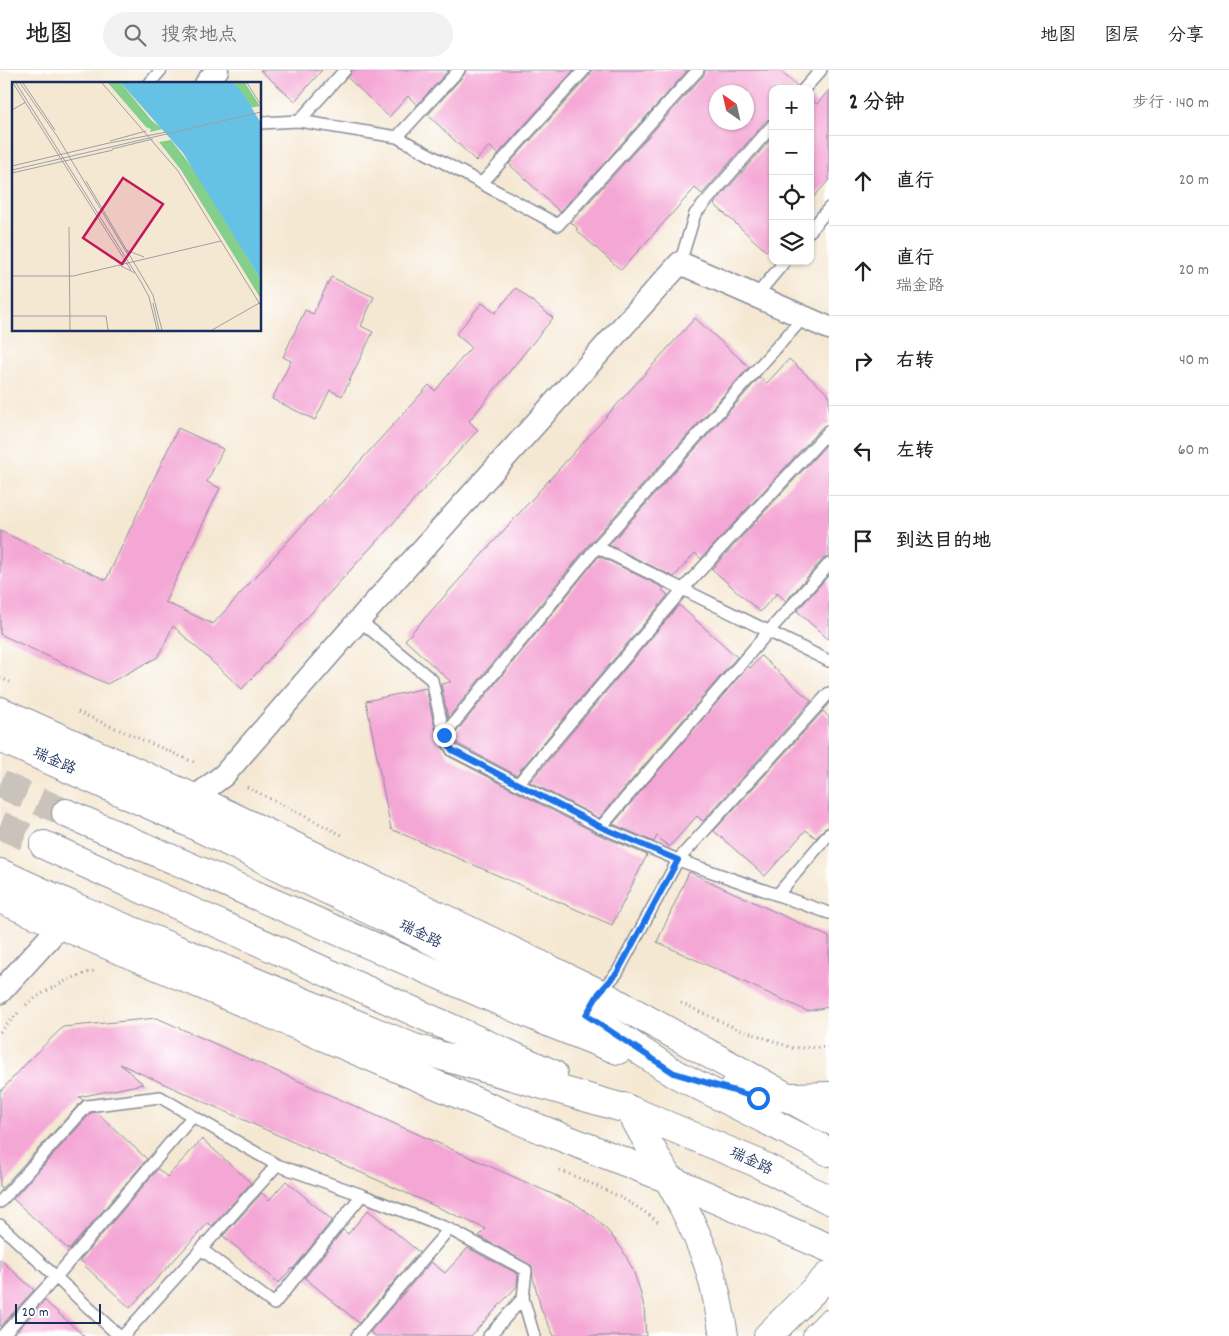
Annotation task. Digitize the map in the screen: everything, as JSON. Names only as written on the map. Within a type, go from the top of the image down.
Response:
[{"type":"main road","points":[[0,711],[185,808]]},
{"type":"main road","name":"瑞金路","points":[[0,738],[185,808],[592,1004],[674,1073],[829,1152]]},
{"type":"main road","points":[[66,813],[550,1023],[674,1073],[758,1098],[829,1096]]},
{"type":"main road","points":[[44,845],[630,1110],[694,1232],[707,1261],[718,1299],[724,1336]]},
{"type":"main road","name":"瑞金路","points":[[0,873],[69,917],[414,1048],[630,1110],[755,1162],[829,1200]]},
{"type":"main road","points":[[0,899],[69,917],[538,1128],[666,1178],[829,1248]]},
{"type":"main road","points":[[592,1004],[789,1098],[829,1120]]},
{"type":"main road","points":[[768,1336],[829,1275]]},
{"type":"main road","points":[[817,1336],[829,1324]]},
{"type":"street","points":[[208,82],[217,70]]},
{"type":"street","points":[[185,808],[224,775],[359,620],[680,263],[829,328]]},
{"type":"street","points":[[0,992],[69,917]]},
{"type":"lane","points":[[151,82],[162,70]]},
{"type":"lane","points":[[299,121],[345,70]]},
{"type":"lane","points":[[397,137],[459,70]]},
{"type":"lane","points":[[482,183],[584,70]]},
{"type":"lane","points":[[261,123],[299,121],[397,137],[558,225],[698,70]]},
{"type":"lane","points":[[808,85],[821,70]]},
{"type":"lane","points":[[680,263],[695,214],[769,130]]},
{"type":"lane","points":[[814,226],[829,208]]},
{"type":"lane","points":[[756,296],[782,265]]},
{"type":"lane","points":[[444,735],[597,547],[804,317]]},
{"type":"lane","points":[[518,784],[683,589],[829,431]]},
{"type":"lane","points":[[597,547],[829,660]]},
{"type":"lane","points":[[601,827],[829,564]]},
{"type":"lane","points":[[359,620],[432,680],[444,735],[452,750],[601,827],[678,860],[829,913]]},
{"type":"lane","points":[[592,1004],[617,973],[678,860],[829,693]]},
{"type":"lane","points":[[778,894],[829,834]]},
{"type":"lane","points":[[0,1202],[87,1106],[160,1097],[277,1165],[362,1195],[449,1229],[526,1270],[523,1298],[534,1336]]},
{"type":"lane","points":[[2,1336],[56,1277],[193,1116]]},
{"type":"lane","points":[[123,1336],[277,1165]]},
{"type":"lane","points":[[201,1249],[274,1304],[362,1195]]},
{"type":"lane","points":[[0,1225],[119,1336]]},
{"type":"lane","points":[[357,1336],[449,1229]]},
{"type":"lane","points":[[489,1336],[523,1298]]},
{"type":"path","points":[[0,1032],[27,1004],[48,989],[73,977],[94,971],[102,971]]},
{"type":"path","points":[[731,1026],[793,1048],[829,1047]]},
{"type":"path","points":[[559,1170],[622,1198],[646,1213],[659,1224]]},
{"type":"building","points":[[260,70],[322,70],[295,101]]},
{"type":"building","points":[[352,70],[449,70],[417,105],[408,96],[389,117],[348,78]]},
{"type":"building","points":[[466,70],[574,70],[498,154],[489,146],[476,161],[428,115],[464,75]]},
{"type":"building","points":[[591,70],[688,70],[560,212],[509,164],[590,75]]},
{"type":"building","points":[[705,70],[779,70],[796,85],[769,85],[769,119],[702,194],[695,188],[621,270],[576,230],[578,229],[571,222],[704,75]]},
{"type":"building","points":[[829,90],[829,180],[814,197],[814,101],[817,104]]},
{"type":"building","points":[[769,142],[769,248],[766,251],[714,204]]},
{"type":"building","points":[[331,277],[374,297],[361,326],[373,332],[342,396],[330,390],[315,420],[272,399],[291,361],[283,357],[305,310],[313,314]]},
{"type":"building","points":[[516,288],[553,318],[469,421],[478,430],[242,689],[173,626],[158,657],[107,684],[0,634],[0,531],[106,580],[178,428],[223,449],[207,482],[220,488],[165,602],[213,624],[429,385],[435,391],[471,347],[456,334],[482,303],[495,313]]},
{"type":"building","points":[[695,318],[749,367],[591,542],[448,718],[441,684],[451,682],[405,640]]},
{"type":"building","points":[[789,359],[829,395],[829,424],[823,426],[701,559],[695,553],[674,577],[609,545],[760,377],[767,383]]},
{"type":"building","points":[[829,442],[829,557],[823,559],[786,601],[777,593],[760,612],[712,569]]},
{"type":"building","points":[[599,556],[664,588],[662,590],[668,595],[516,775],[458,744],[453,736]]},
{"type":"building","points":[[829,575],[829,640],[797,611]]},
{"type":"building","points":[[679,605],[737,657],[599,818],[530,782]]},
{"type":"building","points":[[761,656],[811,701],[703,821],[697,816],[669,847],[657,836],[654,842],[613,824],[748,666],[750,668]]},
{"type":"building","points":[[426,688],[437,737],[448,756],[598,834],[647,855],[612,925],[391,829],[366,701]]},
{"type":"building","points":[[823,711],[829,717],[829,827],[824,829],[816,838],[806,830],[765,876],[714,831]]},
{"type":"building","points":[[689,872],[829,937],[829,1007],[807,1011],[657,942]]},
{"type":"building","points":[[157,1018],[577,1205],[594,1217],[622,1249],[639,1287],[644,1307],[646,1336],[554,1336],[541,1309],[532,1266],[479,1236],[486,1229],[120,1064],[143,1084],[79,1097],[83,1100],[2,1188],[0,1186],[0,1092],[63,1027]]},
{"type":"building","points":[[96,1112],[147,1159],[69,1250],[13,1199],[91,1113]]},
{"type":"building","points":[[202,1139],[251,1183],[212,1226],[208,1223],[130,1308],[80,1260],[158,1169],[167,1177]]},
{"type":"building","points":[[286,1181],[332,1220],[293,1269],[279,1283],[223,1236],[262,1193],[269,1200]]},
{"type":"building","points":[[368,1210],[419,1252],[359,1323],[305,1278],[343,1230],[348,1234]]},
{"type":"building","points":[[468,1248],[518,1274],[517,1286],[471,1336],[375,1336],[370,1332],[431,1262],[445,1273]]},
{"type":"building","points":[[0,1259],[34,1290],[0,1327]]},
{"type":"building","points":[[45,1301],[84,1336],[12,1336]]},
{"type":"tunnel","points":[[0,784],[66,813]]},
{"type":"tunnel","points":[[0,825],[44,845]]},
{"type":"route","points":[[444,735],[452,750],[601,827],[678,860],[617,973],[599,993],[586,1015],[674,1073],[758,1098]]}]
